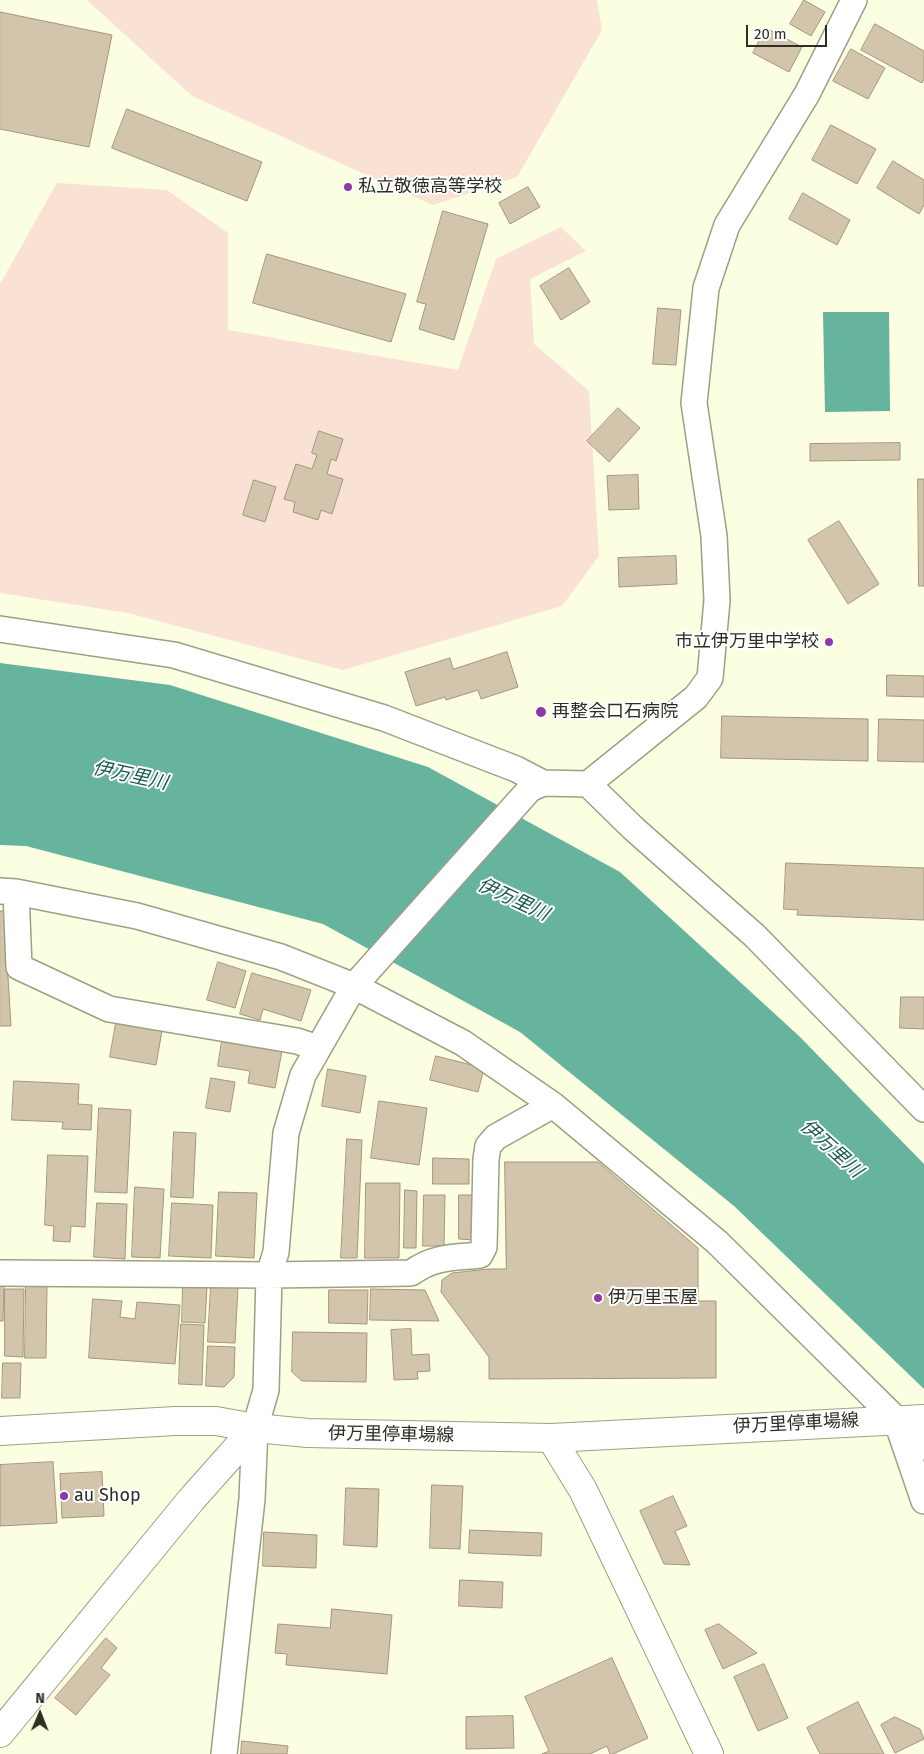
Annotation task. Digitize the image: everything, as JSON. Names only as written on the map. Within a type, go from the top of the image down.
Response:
[{"type":"main road","name":"伊万里停車場線","points":[[0,1432],[175,1421],[216,1422],[308,1433],[551,1438],[910,1419]]},
{"type":"main road","points":[[0,1733],[191,1500],[255,1428]]},
{"type":"main road","points":[[551,1438],[583,1490],[709,1754]]},
{"type":"street","points":[[0,629],[174,655],[384,718],[516,769],[536,786],[588,784],[696,697],[710,678],[717,600],[714,536],[694,403],[706,288],[727,225],[807,94],[854,0]]},
{"type":"street","points":[[588,784],[634,829],[755,936],[924,1109]]},
{"type":"street","points":[[224,1754],[252,1499],[255,1428],[266,1390],[269,1275],[276,1252],[286,1133],[304,1075],[359,979],[536,786]]},
{"type":"street","points":[[318,1048],[296,1041],[109,1009],[19,967],[8,892],[137,916],[359,979],[463,1043],[552,1105],[717,1242],[910,1419],[924,1447]]},
{"type":"street","points":[[0,1273],[269,1275],[411,1273],[423,1264],[433,1260],[480,1255],[484,1247],[488,1146],[496,1137],[552,1105]]},
{"type":"street","points":[[910,1419],[924,1501]]},
{"type":"shaded area","points":[[87,0],[597,0],[602,30],[517,177],[433,205],[192,96]]},
{"type":"shaded area","points":[[57,183],[167,190],[228,233],[228,330],[458,370],[496,259],[561,227],[586,251],[530,279],[534,344],[589,391],[599,556],[562,606],[343,670],[128,613],[0,593],[0,284]]},
{"type":"water","points":[[823,312],[889,312],[890,411],[825,412]]},
{"type":"water","name":"伊万里川","points":[[0,663],[170,685],[428,767],[620,872],[799,1036],[924,1164],[924,1389],[734,1206],[520,1032],[323,924],[26,846],[0,845]]},
{"type":"building","points":[[804,0],[825,12],[811,36],[790,24]]},
{"type":"building","points":[[0,12],[112,35],[89,147],[0,129]]},
{"type":"building","points":[[875,24],[924,51],[924,79],[922,83],[861,50]]},
{"type":"building","points":[[766,28],[802,47],[789,72],[753,53]]},
{"type":"building","points":[[851,49],[885,68],[868,99],[833,81]]},
{"type":"building","points":[[127,109],[262,162],[247,201],[112,148]]},
{"type":"building","points":[[831,125],[876,149],[857,184],[812,160]]},
{"type":"building","points":[[893,161],[924,180],[924,205],[919,214],[877,188]]},
{"type":"building","points":[[528,187],[540,207],[510,224],[499,203]]},
{"type":"building","points":[[803,193],[850,220],[837,245],[789,219]]},
{"type":"building","points":[[443,211],[488,224],[454,340],[419,329],[426,304],[417,302]]},
{"type":"building","points":[[267,254],[406,294],[391,342],[253,303]]},
{"type":"building","points":[[569,268],[590,302],[561,320],[540,286]]},
{"type":"building","points":[[658,308],[681,310],[676,365],[653,364]]},
{"type":"building","points":[[618,408],[640,428],[609,462],[587,441]]},
{"type":"building","points":[[319,431],[343,439],[336,461],[331,459],[327,474],[343,479],[332,514],[321,510],[318,520],[293,512],[295,502],[284,499],[296,464],[312,469],[317,455],[312,453]]},
{"type":"building","points":[[900,443],[900,460],[810,461],[810,444]]},
{"type":"building","points":[[638,475],[639,509],[609,510],[607,476]]},
{"type":"building","points":[[918,479],[924,479],[924,586],[919,586]]},
{"type":"building","points":[[254,480],[276,487],[265,522],[243,515]]},
{"type":"building","points":[[839,521],[879,584],[848,604],[808,540]]},
{"type":"building","points":[[676,556],[677,584],[619,587],[618,558]]},
{"type":"building","points":[[507,652],[518,687],[481,699],[478,690],[446,700],[445,697],[416,706],[405,672],[450,658],[453,669]]},
{"type":"building","points":[[887,675],[924,676],[924,697],[887,696]]},
{"type":"building","points":[[722,716],[868,719],[868,761],[721,758]]},
{"type":"building","points":[[879,719],[924,720],[924,762],[878,761]]},
{"type":"building","points":[[786,863],[924,868],[924,920],[797,915],[798,910],[784,909]]},
{"type":"building","points":[[0,911],[4,911],[11,1026],[0,1026]]},
{"type":"building","points":[[218,962],[246,971],[235,1008],[207,1000]]},
{"type":"building","points":[[252,973],[311,990],[301,1021],[263,1009],[260,1020],[240,1014]]},
{"type":"building","points":[[901,997],[924,997],[924,1029],[900,1028]]},
{"type":"building","points":[[116,1023],[162,1031],[156,1065],[110,1057]]},
{"type":"building","points":[[222,1041],[282,1051],[275,1088],[248,1083],[250,1071],[218,1066]]},
{"type":"building","points":[[436,1056],[484,1068],[478,1092],[430,1080]]},
{"type":"building","points":[[328,1069],[366,1076],[360,1113],[322,1106]]},
{"type":"building","points":[[211,1078],[235,1082],[230,1112],[206,1108]]},
{"type":"building","points":[[14,1081],[79,1084],[78,1104],[92,1105],[91,1130],[62,1129],[63,1122],[12,1120]]},
{"type":"building","points":[[379,1101],[427,1108],[419,1165],[371,1158]]},
{"type":"building","points":[[99,1108],[131,1110],[127,1193],[95,1192]]},
{"type":"building","points":[[174,1132],[196,1133],[193,1198],[171,1197]]},
{"type":"building","points":[[347,1139],[362,1140],[357,1258],[341,1258]]},
{"type":"building","points":[[48,1155],[88,1156],[85,1227],[71,1226],[70,1242],[53,1241],[54,1226],[45,1225]]},
{"type":"building","points":[[433,1158],[469,1159],[469,1184],[433,1184]]},
{"type":"building","points":[[505,1162],[598,1162],[698,1248],[698,1301],[716,1301],[716,1378],[489,1379],[489,1357],[441,1292],[442,1280],[452,1273],[506,1269]]},
{"type":"building","points":[[366,1183],[400,1183],[399,1258],[365,1258]]},
{"type":"building","points":[[135,1187],[164,1189],[160,1258],[132,1257]]},
{"type":"building","points":[[405,1190],[417,1191],[416,1248],[404,1248]]},
{"type":"building","points":[[219,1192],[257,1193],[254,1258],[216,1256]]},
{"type":"building","points":[[424,1195],[445,1195],[444,1246],[423,1246]]},
{"type":"building","points":[[459,1195],[475,1195],[474,1240],[459,1239]]},
{"type":"building","points":[[97,1203],[127,1204],[125,1259],[94,1257]]},
{"type":"building","points":[[172,1203],[213,1205],[211,1258],[169,1256]]},
{"type":"building","points":[[0,1284],[4,1284],[3,1321],[0,1321]]},
{"type":"building","points":[[26,1284],[47,1284],[46,1358],[25,1358]]},
{"type":"building","points":[[183,1285],[207,1286],[205,1323],[182,1322]]},
{"type":"building","points":[[211,1285],[238,1287],[235,1343],[208,1342]]},
{"type":"building","points":[[5,1289],[24,1289],[23,1357],[5,1356]]},
{"type":"building","points":[[371,1289],[425,1290],[439,1321],[370,1320]]},
{"type":"building","points":[[329,1290],[368,1290],[367,1324],[329,1323]]},
{"type":"building","points":[[93,1299],[122,1301],[120,1317],[135,1319],[137,1302],[180,1305],[175,1364],[89,1358]]},
{"type":"building","points":[[181,1324],[204,1325],[202,1385],[179,1384]]},
{"type":"building","points":[[411,1329],[412,1355],[429,1354],[430,1371],[417,1372],[418,1379],[394,1380],[391,1330]]},
{"type":"building","points":[[293,1332],[367,1333],[366,1382],[302,1381],[292,1372]]},
{"type":"building","points":[[208,1346],[235,1347],[234,1377],[224,1387],[206,1386]]},
{"type":"building","points":[[3,1363],[21,1363],[20,1398],[2,1398]]},
{"type":"building","points":[[53,1462],[57,1523],[0,1526],[0,1465]]},
{"type":"building","points":[[102,1472],[104,1516],[62,1518],[60,1474]]},
{"type":"building","points":[[432,1485],[463,1486],[460,1549],[430,1548]]},
{"type":"building","points":[[346,1488],[379,1489],[377,1547],[344,1545]]},
{"type":"building","points":[[673,1496],[687,1526],[675,1531],[690,1565],[664,1564],[640,1511]]},
{"type":"building","points":[[470,1530],[542,1533],[541,1556],[469,1553]]},
{"type":"building","points":[[264,1532],[317,1535],[316,1568],[263,1566]]},
{"type":"building","points":[[460,1580],[503,1582],[502,1608],[459,1606]]},
{"type":"building","points":[[332,1609],[392,1615],[387,1674],[286,1665],[287,1654],[275,1653],[278,1624],[330,1628]]},
{"type":"building","points":[[719,1624],[757,1653],[723,1669],[705,1630]]},
{"type":"building","points":[[106,1638],[117,1648],[101,1668],[110,1675],[76,1715],[55,1698]]},
{"type":"building","points":[[612,1658],[648,1738],[613,1754],[610,1754],[607,1746],[590,1754],[542,1754],[549,1751],[525,1697]]},
{"type":"building","points":[[764,1664],[788,1718],[758,1731],[734,1677]]},
{"type":"building","points":[[858,1702],[884,1754],[820,1754],[807,1728]]},
{"type":"building","points":[[513,1716],[514,1748],[466,1749],[466,1717]]},
{"type":"building","points":[[895,1717],[920,1729],[924,1739],[895,1753],[881,1725]]},
{"type":"building","points":[[242,1741],[288,1746],[287,1754],[241,1754]]},
{"type":"place","name":"私立敬徳高等学校","points":[[348,187]]},
{"type":"place","name":"市立伊万里中学校","points":[[829,642]]},
{"type":"place","name":"再整会口石病院","points":[[541,712]]},
{"type":"place","name":"伊万里玉屋","points":[[598,1298]]},
{"type":"place","name":"au Shop","points":[[64,1496]]}]
